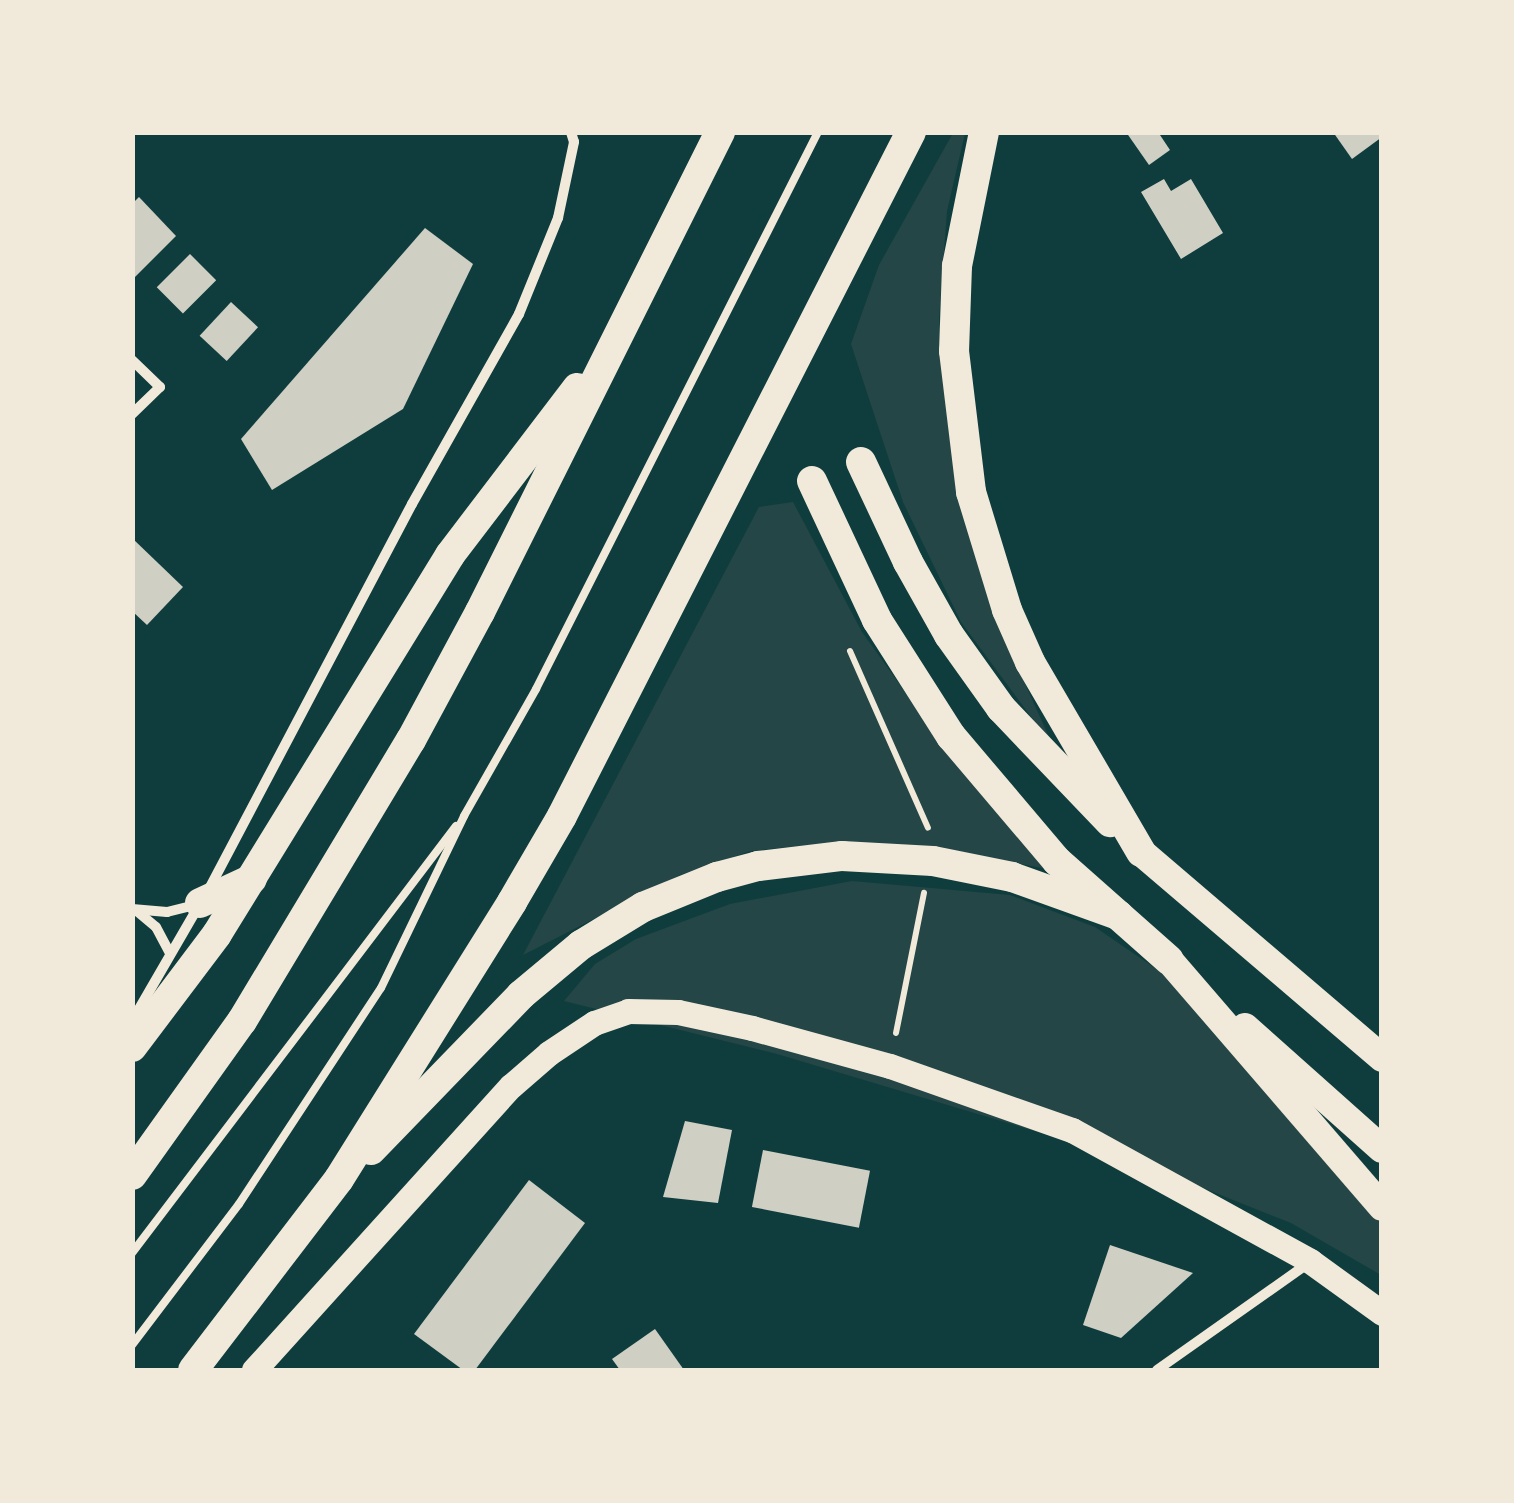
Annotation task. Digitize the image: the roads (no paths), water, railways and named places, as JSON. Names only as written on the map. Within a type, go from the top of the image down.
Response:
[{"type":"highway","points":[[132,1175],[242,1021],[360,830],[480,612],[720,132]]},
{"type":"highway","points":[[194,1370],[339,1180],[462,988],[562,816],[911,132]]},
{"type":"highway","points":[[984,132],[958,266],[954,352],[971,492],[1007,610],[1030,662],[1141,852]]},
{"type":"highway","points":[[132,1047],[164,1011],[252,880],[450,555],[620,335]]},
{"type":"highway","points":[[861,462],[916,577],[948,634],[990,693],[1068,782],[1141,852],[1382,1058]]},
{"type":"highway","points":[[812,481],[877,620],[952,736],[999,798],[1056,861],[1382,1149]]},
{"type":"highway","points":[[339,1180],[400,1124],[550,969],[644,907],[717,877],[814,858],[917,860],[1012,877],[1118,915]]},
{"type":"highway","points":[[200,903],[252,880]]},
{"type":"highway","points":[[1169,960],[1382,1207]]},
{"type":"main road","points":[[254,1370],[511,1086],[549,1052],[594,1023],[628,1011],[678,1012],[890,1066],[1072,1130],[1310,1261],[1382,1312]]},
{"type":"street","points":[[132,1021],[222,869],[412,504],[520,314],[558,218],[574,142],[572,132]]},
{"type":"street","points":[[132,360],[160,387],[132,414]]},
{"type":"street","points":[[133,909],[167,912],[200,903]]},
{"type":"street","points":[[133,909],[156,927],[170,953]]},
{"type":"street","points":[[1157,1370],[1310,1261]]},
{"type":"lane","points":[[132,1345],[239,1204],[348,1044],[425,903],[464,816],[536,689],[818,132]]},
{"type":"lane","points":[[132,1253],[464,816]]}]
